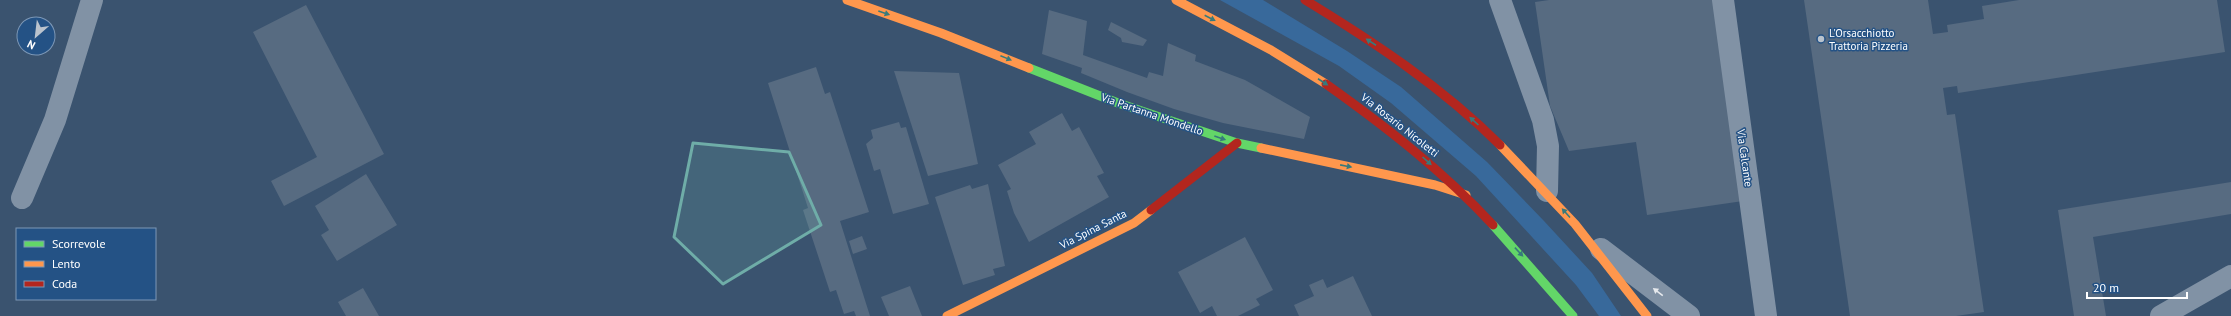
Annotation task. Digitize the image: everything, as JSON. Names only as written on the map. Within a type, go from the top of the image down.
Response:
[{"type":"main road","name":"Via Partanna Mondello","points":[[847,0],[941,33],[1118,103],[1237,143],[1435,185],[1466,195]]},
{"type":"main road","name":"Via Rosario Nicoletti","points":[[1176,0],[1278,54],[1326,84],[1386,127],[1466,195],[1536,270],[1573,316]]},
{"type":"main road","points":[[1306,0],[1380,47],[1448,98],[1500,144],[1547,191],[1592,242],[1647,316]]},
{"type":"main road","name":"Via Spina Santa","points":[[947,316],[1134,223],[1237,143]]},
{"type":"street","points":[[22,198],[55,120],[92,0]]},
{"type":"street","points":[[1500,0],[1543,120],[1548,146],[1547,191]]},
{"type":"street","name":"Via Calcante","points":[[1723,0],[1766,316]]},
{"type":"street","points":[[1592,242],[1689,316]]},
{"type":"street","points":[[2161,316],[2231,276]]},
{"type":"highlighted area","points":[[693,143],[789,152],[821,225],[723,284],[674,237]]},
{"type":"shaded area","points":[[1220,0],[1263,0],[1347,51],[1401,87],[1487,162],[1544,221],[1592,273],[1621,316],[1599,316],[1576,285],[1476,176],[1391,103],[1339,66]]},
{"type":"building","points":[[1549,0],[1713,0],[1743,201],[1647,215],[1636,142],[1569,151],[1550,106],[1535,2]]},
{"type":"building","points":[[1804,0],[1928,0],[1933,34],[1948,32],[1947,25],[1984,19],[1982,6],[2019,0],[2217,0],[2225,52],[1958,93],[1957,86],[1943,88],[1947,115],[1955,114],[1984,312],[1956,316],[1850,316]]},
{"type":"building","points":[[306,5],[384,154],[284,206],[271,181],[317,157],[253,32]]},
{"type":"building","points":[[1049,10],[1087,21],[1083,55],[1147,78],[1149,72],[1163,76],[1168,43],[1196,55],[1195,61],[1245,80],[1310,117],[1304,139],[1223,123],[1174,109],[1081,73],[1082,68],[1042,54]]},
{"type":"building","points":[[1111,22],[1147,40],[1143,46],[1122,42],[1121,38],[1108,30]]},
{"type":"building","points":[[816,67],[825,94],[830,92],[869,212],[840,221],[870,316],[856,316],[854,311],[844,314],[836,290],[830,292],[803,210],[808,208],[768,83]]},
{"type":"building","points":[[894,71],[959,73],[978,164],[928,176]]},
{"type":"building","points":[[1062,113],[1072,131],[1079,127],[1104,173],[1097,176],[1109,197],[1029,242],[1014,213],[1007,191],[1011,189],[998,165],[1036,144],[1029,132]]},
{"type":"building","points":[[899,122],[901,128],[906,127],[929,204],[893,214],[880,169],[874,171],[866,144],[873,138],[871,130]]},
{"type":"building","points":[[366,174],[397,225],[337,261],[321,235],[329,230],[315,206]]},
{"type":"building","points":[[2231,182],[2231,214],[2093,237],[2106,316],[2074,316],[2058,210]]},
{"type":"building","points":[[988,184],[1005,266],[993,269],[995,275],[963,285],[935,197],[970,185],[972,189]]},
{"type":"building","points":[[862,236],[867,249],[853,254],[849,241]]},
{"type":"building","points":[[1245,237],[1273,290],[1256,299],[1260,305],[1238,316],[1217,316],[1212,306],[1200,313],[1178,272]]},
{"type":"building","points":[[1353,276],[1372,316],[1299,316],[1294,305],[1314,296],[1309,285],[1323,279],[1327,288]]},
{"type":"building","points":[[910,286],[922,316],[889,316],[881,297]]},
{"type":"building","points":[[363,288],[379,316],[346,316],[338,302]]},
{"type":"traffic: fast","points":[[1029,68],[1118,103],[1237,143],[1261,148]]},
{"type":"traffic: fast","points":[[1493,225],[1573,316]]},
{"type":"traffic: slow","points":[[847,0],[941,33],[1029,68]]},
{"type":"traffic: slow","points":[[1176,0],[1271,50],[1326,84]]},
{"type":"traffic: slow","points":[[1500,145],[1575,224],[1647,316]]},
{"type":"traffic: slow","points":[[1261,148],[1435,185],[1466,195]]},
{"type":"traffic: slow","points":[[947,316],[1134,223],[1151,210]]},
{"type":"traffic: jam","points":[[1305,0],[1407,66],[1455,104],[1500,145]]},
{"type":"traffic: jam","points":[[1326,84],[1413,150],[1454,186],[1493,225]]},
{"type":"traffic: jam","points":[[1151,210],[1237,143]]},
{"type":"place","name":"L'Orsacchiotto Trattoria Pizzeria","points":[[1821,39]]}]
